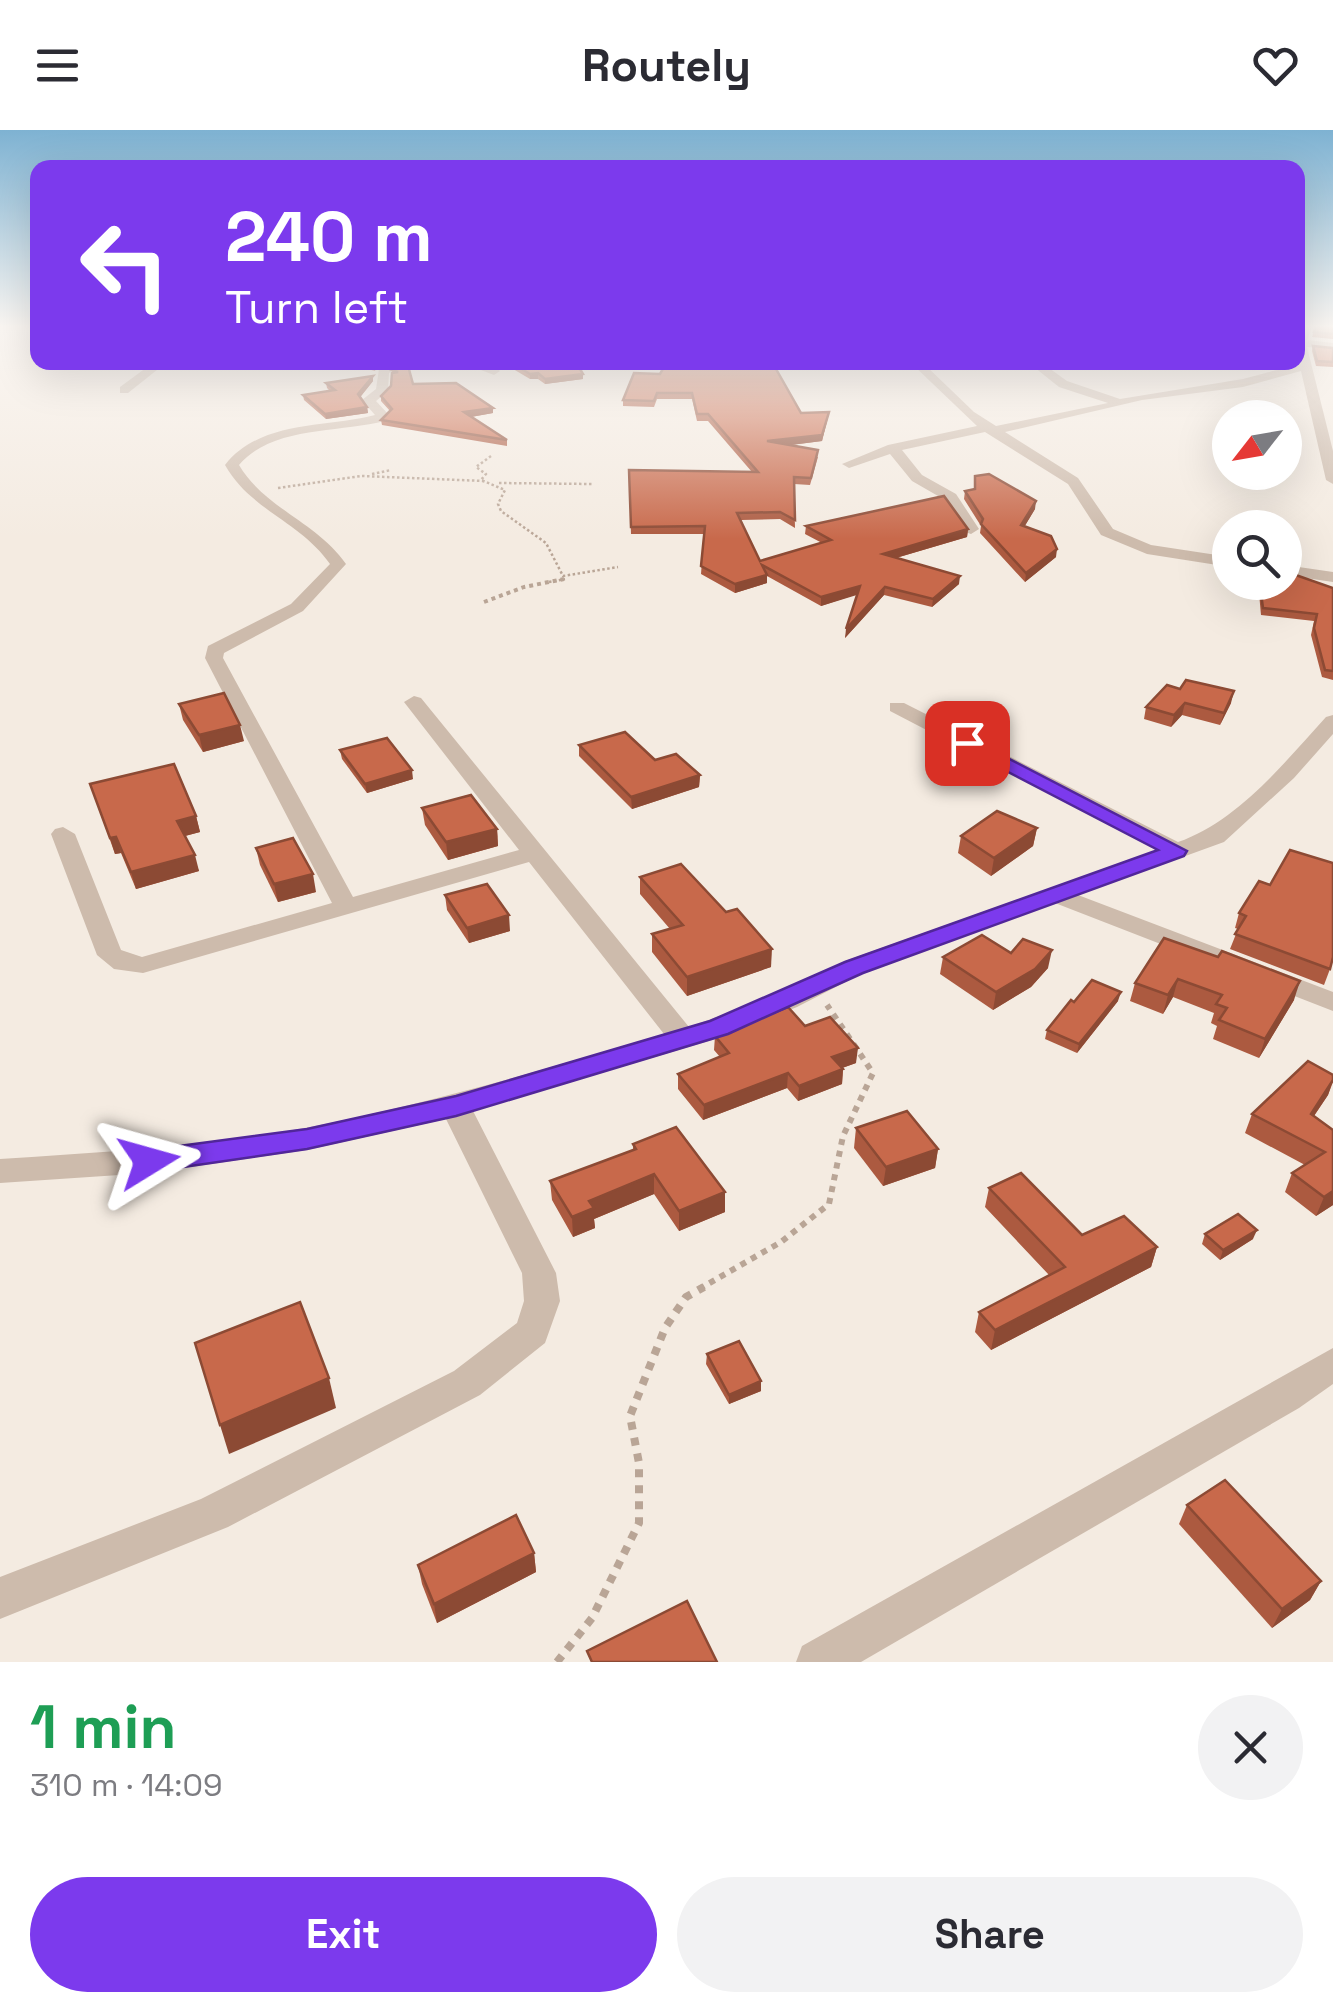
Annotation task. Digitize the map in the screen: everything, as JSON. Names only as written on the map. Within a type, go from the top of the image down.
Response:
[{"type":"street","points":[[346,906],[303,834],[260,742],[214,658],[215,650],[289,616],[316,594],[338,564],[316,539],[250,493],[232,465],[236,458],[274,438],[380,418],[382,415],[368,400],[373,396]]},
{"type":"street","points":[[953,396],[989,429],[1073,480],[1089,499],[1099,522],[1123,541],[1212,560]]},
{"type":"street","points":[[1098,396],[1120,404]]},
{"type":"street","points":[[848,464],[893,448],[1120,404],[1139,396]]},
{"type":"street","points":[[1315,396],[1333,480]]},
{"type":"street","points":[[893,448],[917,478],[951,498],[971,529]]},
{"type":"street","points":[[1302,572],[1333,577]]},
{"type":"street","points":[[414,702],[682,1038]]},
{"type":"street","points":[[897,707],[1176,851]]},
{"type":"street","points":[[0,1171],[149,1161],[268,1145],[456,1106],[682,1038],[854,968],[1216,836],[1286,773],[1333,721]]},
{"type":"street","points":[[63,834],[110,955],[123,963],[143,966],[535,853]]},
{"type":"street","points":[[1053,894],[1333,1002]]},
{"type":"street","points":[[0,1598],[214,1513],[468,1384],[532,1332],[542,1300],[540,1274],[456,1106]]},
{"type":"street","points":[[818,1662],[1286,1396],[1333,1364]]},
{"type":"path","points":[[480,480],[486,474],[476,468],[492,456]]},
{"type":"path","points":[[250,493],[392,470]]},
{"type":"path","points":[[362,476],[515,485],[594,484]]},
{"type":"path","points":[[480,480],[502,486],[505,490],[498,504],[501,511],[546,543],[563,576],[578,576]]},
{"type":"path","points":[[484,602],[513,588],[536,587],[618,567]]},
{"type":"path","points":[[557,1662],[592,1618],[639,1522],[639,1464],[630,1416],[643,1376],[666,1328],[686,1297],[781,1242],[829,1204],[830,1169],[849,1117],[873,1072],[838,1017],[812,988]]},
{"type":"building","points":[[305,396],[360,396],[367,407],[325,414]]},
{"type":"building","points":[[381,396],[476,396],[493,408],[464,412],[507,440],[381,420],[392,409]]},
{"type":"building","points":[[624,396],[656,396],[654,401],[623,400]]},
{"type":"building","points":[[693,396],[792,396],[801,413],[829,412],[822,435],[767,441],[818,450],[811,478],[794,477],[795,520],[780,512],[737,513],[760,561],[831,540],[806,526],[944,496],[968,529],[883,554],[960,576],[933,599],[885,587],[846,629],[860,586],[821,597],[762,565],[767,575],[735,584],[701,566],[705,526],[631,527],[629,470],[758,472],[708,414],[697,414]]},
{"type":"building","points":[[989,474],[1036,501],[1021,525],[1051,536],[1057,549],[1026,573],[981,524],[983,519],[965,491],[975,489],[975,476]]},
{"type":"building","points":[[1302,577],[1333,588],[1333,671],[1325,670],[1314,628],[1317,614],[1263,608],[1262,600],[1302,600]]},
{"type":"building","points":[[1186,680],[1234,691],[1224,713],[1185,703],[1174,715],[1146,707],[1167,685],[1180,689]]},
{"type":"building","points":[[224,693],[240,725],[199,735],[179,704]]},
{"type":"building","points":[[625,732],[655,760],[676,754],[700,775],[631,797],[579,745]]},
{"type":"building","points":[[387,738],[412,770],[365,784],[340,750]]},
{"type":"building","points":[[174,764],[196,816],[177,821],[195,855],[131,872],[116,837],[110,838],[90,784]]},
{"type":"building","points":[[471,795],[497,829],[446,842],[422,808]]},
{"type":"building","points":[[997,811],[1037,828],[994,858],[961,836]]},
{"type":"building","points":[[293,838],[313,874],[274,884],[256,848]]},
{"type":"building","points":[[1290,850],[1333,863],[1330,969],[1235,934],[1246,916],[1239,913],[1259,881],[1270,885]]},
{"type":"building","points":[[681,864],[726,912],[737,909],[772,949],[687,977],[652,934],[683,925],[640,877]]},
{"type":"building","points":[[487,884],[509,915],[467,928],[445,895]]},
{"type":"building","points":[[982,935],[1011,953],[1023,939],[1052,950],[1035,969],[996,992],[943,957]]},
{"type":"building","points":[[1164,938],[1218,957],[1222,951],[1300,981],[1265,1039],[1219,1020],[1227,1008],[1216,1004],[1222,995],[1178,979],[1168,995],[1135,983]]},
{"type":"building","points":[[1092,980],[1121,992],[1079,1044],[1047,1030],[1071,1000],[1074,1002]]},
{"type":"building","points":[[788,1007],[805,1026],[830,1017],[858,1048],[832,1057],[843,1069],[799,1086],[788,1073],[704,1105],[678,1074],[729,1053],[715,1036]]},
{"type":"building","points":[[1308,1061],[1333,1075],[1311,1114],[1333,1130],[1333,1191],[1324,1197],[1292,1173],[1325,1152],[1252,1114]]},
{"type":"building","points":[[907,1111],[938,1149],[886,1167],[856,1128]]},
{"type":"building","points":[[676,1127],[725,1192],[679,1211],[654,1174],[589,1201],[594,1208],[572,1217],[550,1181],[636,1149],[633,1144]]},
{"type":"building","points":[[1021,1173],[1082,1235],[1124,1216],[1157,1247],[995,1330],[979,1312],[1065,1267],[989,1188]]},
{"type":"building","points":[[1238,1214],[1257,1230],[1223,1250],[1205,1234]]},
{"type":"building","points":[[300,1302],[329,1378],[220,1425],[195,1343]]},
{"type":"building","points":[[739,1341],[761,1381],[729,1395],[707,1354]]},
{"type":"building","points":[[1225,1480],[1321,1581],[1282,1609],[1187,1505]]},
{"type":"building","points":[[516,1515],[534,1553],[434,1604],[418,1565]]},
{"type":"building","points":[[687,1601],[717,1662],[592,1662],[587,1651]]},
{"type":"route","points":[[149,1161],[307,1139],[456,1106],[719,1028],[854,968],[1176,851],[967,743]]}]
